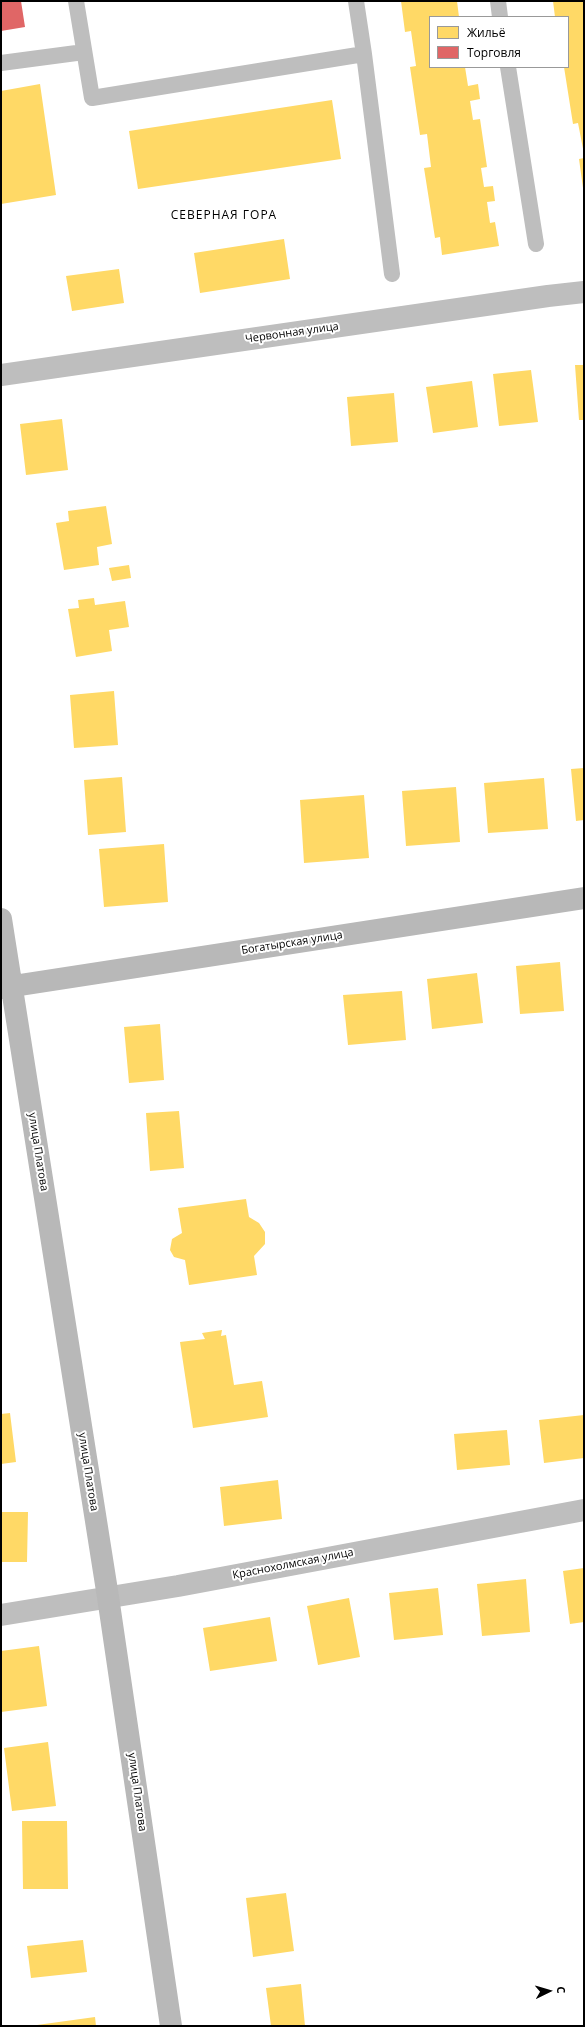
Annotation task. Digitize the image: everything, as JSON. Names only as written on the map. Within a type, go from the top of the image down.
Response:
[{"type":"street","name":"Червонная улица","points":[[1,375],[540,297],[584,292]]},
{"type":"street","name":"Богатырская улица","points":[[6,987],[584,898]]},
{"type":"street","name":"улица Платова","points":[[1,918],[6,987],[108,1597],[171,2026]]},
{"type":"street","name":"Краснохолмская улица","points":[[1,1615],[178,1586],[584,1510]]},
{"type":"lane","points":[[76,1],[92,98],[364,54]]},
{"type":"lane","points":[[356,1],[392,274]]},
{"type":"lane","points":[[498,1],[500,16]]},
{"type":"lane","points":[[1,63],[84,52]]},
{"type":"lane","points":[[508,68],[536,244]]},
{"type":"building: Жильё","points":[[401,1],[457,1],[459,16],[429,16],[429,68],[465,68],[468,86],[478,84],[480,99],[470,101],[473,120],[480,119],[487,167],[481,168],[484,187],[493,186],[495,201],[487,202],[490,223],[495,222],[499,246],[442,255],[440,237],[435,238],[424,168],[431,167],[427,134],[420,135],[410,67],[416,66],[411,31],[405,32]]},
{"type":"building: Жильё","points":[[553,1],[584,1],[584,154],[578,123],[573,124],[564,68],[569,68],[569,16],[555,16]]},
{"type":"building: Жильё","points":[[40,84],[56,195],[1,204],[1,91]]},
{"type":"building: Жильё","points":[[332,100],[341,159],[138,189],[129,131]]},
{"type":"building: Жильё","points":[[584,158],[584,188],[583,188],[579,159]]},
{"type":"building: Жильё","points":[[284,239],[290,279],[200,293],[194,253]]},
{"type":"building: Жильё","points":[[119,269],[124,303],[72,311],[66,276]]},
{"type":"building: Жильё","points":[[575,365],[584,365],[584,420],[579,420]]},
{"type":"building: Жильё","points":[[531,370],[538,422],[499,426],[493,374]]},
{"type":"building: Жильё","points":[[472,381],[478,427],[433,433],[426,387]]},
{"type":"building: Жильё","points":[[394,393],[398,442],[351,446],[347,397]]},
{"type":"building: Жильё","points":[[62,419],[68,470],[26,475],[20,424]]},
{"type":"building: Жильё","points":[[106,506],[112,544],[97,547],[99,565],[64,570],[56,523],[69,521],[68,511]]},
{"type":"building: Жильё","points":[[129,565],[131,578],[112,581],[109,568]]},
{"type":"building: Жильё","points":[[94,598],[95,605],[125,601],[129,627],[109,630],[112,651],[76,657],[68,609],[79,608],[78,600]]},
{"type":"building: Жильё","points":[[114,691],[118,745],[74,748],[70,695]]},
{"type":"building: Жильё","points":[[584,768],[584,820],[576,821],[571,769]]},
{"type":"building: Жильё","points":[[122,777],[126,832],[88,835],[84,780]]},
{"type":"building: Жильё","points":[[544,778],[548,829],[488,833],[484,783]]},
{"type":"building: Жильё","points":[[456,787],[460,842],[406,846],[402,791]]},
{"type":"building: Жильё","points":[[364,795],[369,858],[304,863],[300,800]]},
{"type":"building: Жильё","points":[[164,844],[168,902],[104,907],[99,849]]},
{"type":"building: Жильё","points":[[560,962],[564,1011],[520,1014],[516,966]]},
{"type":"building: Жильё","points":[[477,973],[483,1023],[432,1029],[427,979]]},
{"type":"building: Жильё","points":[[402,991],[406,1040],[348,1045],[343,995]]},
{"type":"building: Жильё","points":[[160,1024],[164,1080],[129,1083],[124,1027]]},
{"type":"building: Жильё","points":[[179,1111],[184,1168],[150,1171],[146,1113]]},
{"type":"building: Жильё","points":[[246,1199],[249,1217],[259,1223],[265,1232],[265,1244],[254,1256],[257,1275],[189,1285],[185,1260],[174,1257],[170,1250],[172,1239],[182,1233],[178,1208]]},
{"type":"building: Жильё","points":[[222,1330],[221,1336],[226,1335],[234,1385],[262,1381],[268,1417],[193,1428],[180,1342],[205,1339],[202,1333]]},
{"type":"building: Жильё","points":[[10,1413],[16,1462],[1,1464],[1,1414]]},
{"type":"building: Жильё","points":[[584,1415],[584,1458],[544,1463],[539,1420]]},
{"type":"building: Жильё","points":[[507,1430],[510,1465],[457,1470],[454,1434]]},
{"type":"building: Жильё","points":[[278,1480],[282,1519],[224,1526],[220,1487]]},
{"type":"building: Жильё","points":[[1,1512],[28,1512],[27,1562],[1,1562]]},
{"type":"building: Жильё","points":[[584,1568],[584,1622],[570,1624],[563,1571]]},
{"type":"building: Жильё","points":[[526,1579],[530,1632],[482,1636],[477,1584]]},
{"type":"building: Жильё","points":[[438,1588],[443,1635],[394,1640],[389,1593]]},
{"type":"building: Жильё","points":[[349,1598],[360,1657],[318,1665],[307,1606]]},
{"type":"building: Жильё","points":[[270,1617],[277,1661],[210,1671],[203,1628]]},
{"type":"building: Жильё","points":[[39,1646],[47,1706],[1,1712],[1,1651]]},
{"type":"building: Жильё","points":[[48,1742],[56,1806],[12,1811],[4,1748]]},
{"type":"building: Жильё","points":[[22,1821],[67,1821],[68,1889],[23,1889]]},
{"type":"building: Жильё","points":[[286,1893],[294,1951],[253,1957],[246,1898]]},
{"type":"building: Жильё","points":[[83,1940],[87,1972],[31,1978],[27,1946]]},
{"type":"building: Жильё","points":[[301,1984],[305,2026],[271,2026],[266,1988]]},
{"type":"building: Жильё","points":[[95,2017],[96,2026],[37,2026],[37,2025]]},
{"type":"building: Торговля","points":[[1,1],[21,1],[25,27],[1,31]]},
{"type":"district","name":"СЕВЕРНАЯ ГОРА","points":[[224,216]]}]
